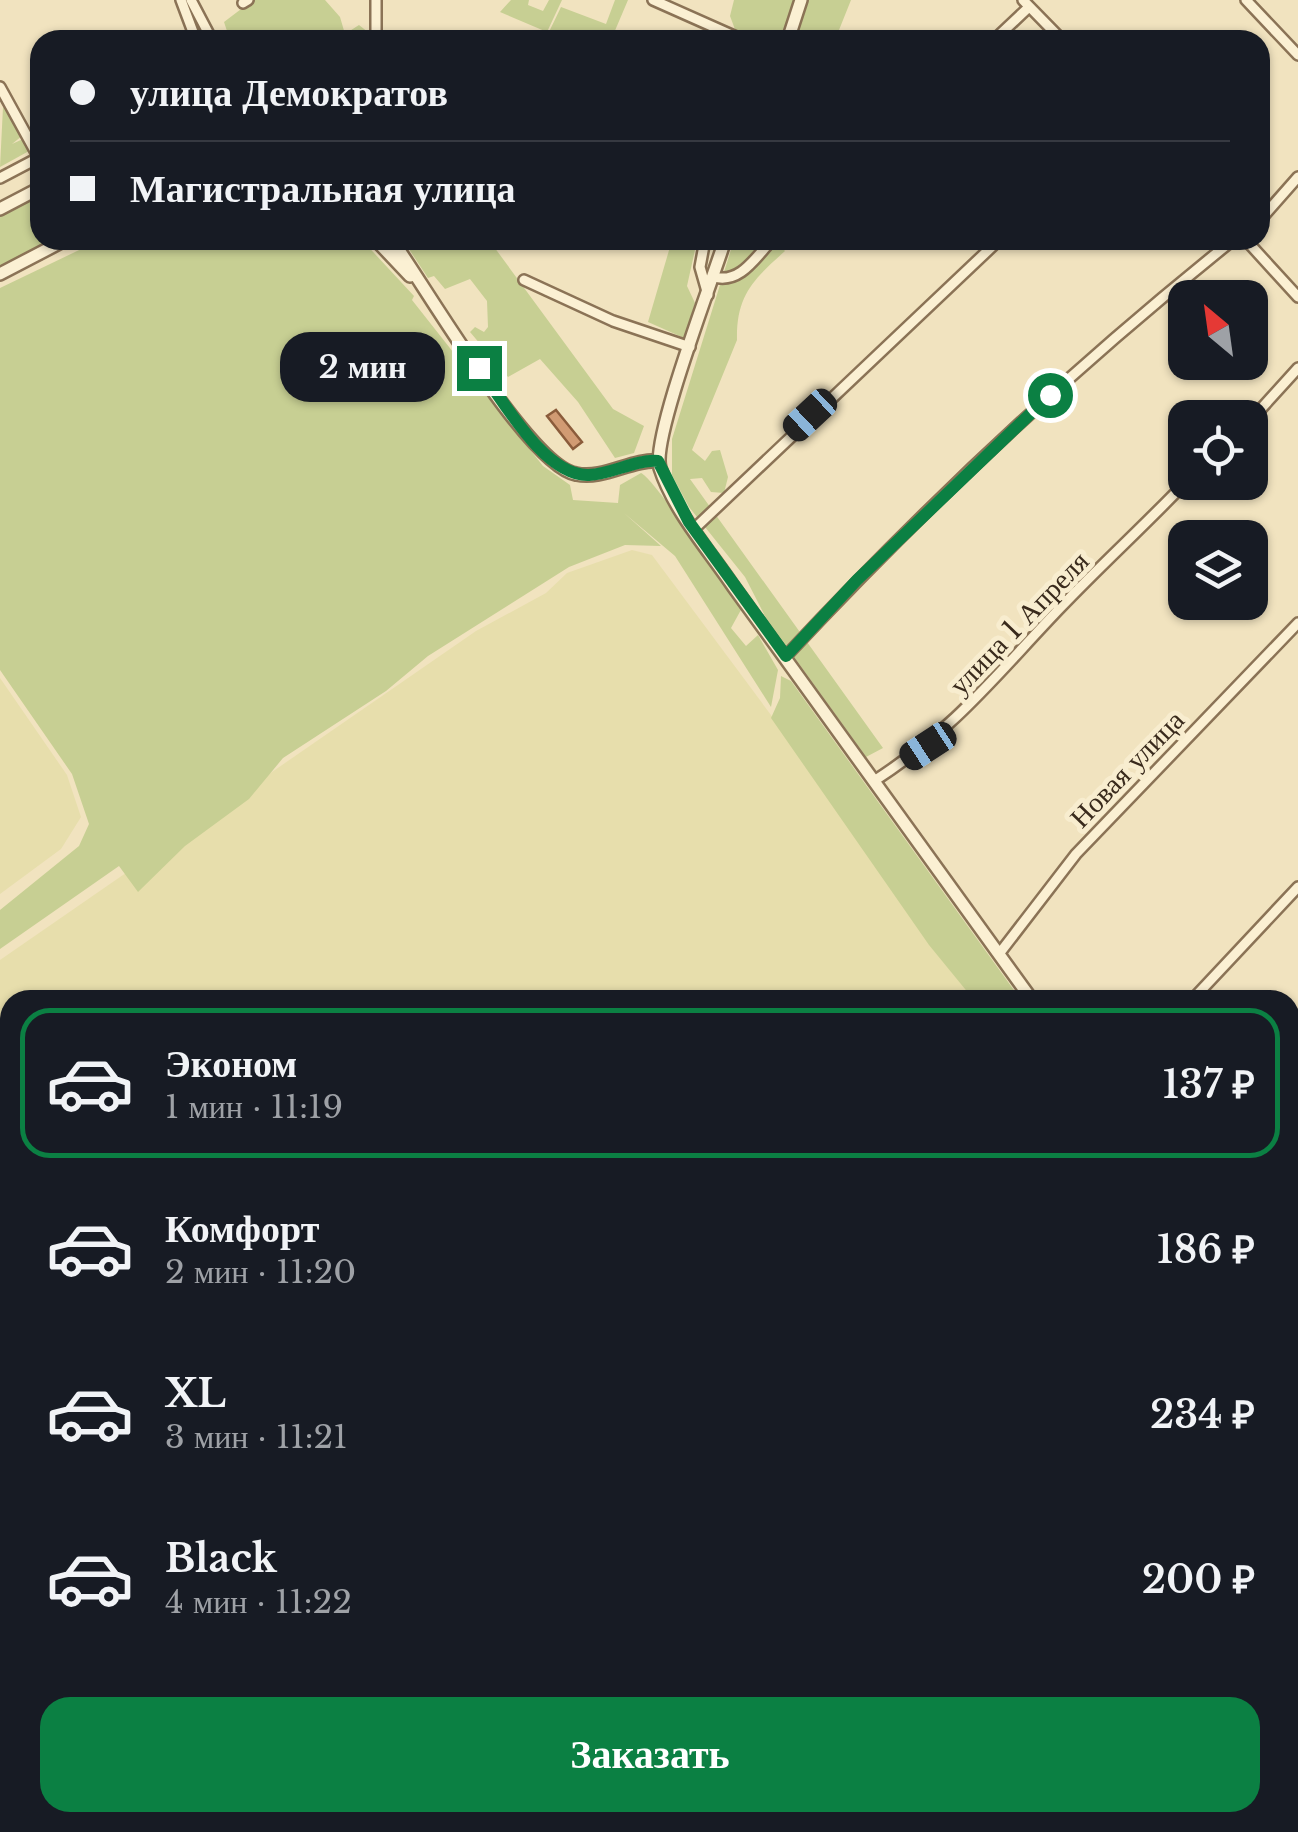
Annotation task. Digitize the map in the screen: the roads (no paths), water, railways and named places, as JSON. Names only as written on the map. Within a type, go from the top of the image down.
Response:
[{"type":"street","points":[[181,0],[192,30]]},
{"type":"street","points":[[191,0],[207,30]]},
{"type":"street","points":[[376,0],[377,30]]},
{"type":"street","points":[[653,0],[720,30]]},
{"type":"street","points":[[791,30],[801,0]]},
{"type":"street","points":[[1246,0],[1298,54]]},
{"type":"street","points":[[1003,30],[1026,3],[1052,30]]},
{"type":"street","points":[[0,86],[30,141]]},
{"type":"street","points":[[0,178],[30,162]]},
{"type":"street","points":[[1270,209],[1298,178]]},
{"type":"street","points":[[0,209],[30,193]]},
{"type":"street","points":[[0,274],[46,250]]},
{"type":"street","points":[[385,250],[423,290]]},
{"type":"street","points":[[398,250],[423,290],[554,465],[585,475],[658,461]]},
{"type":"street","points":[[703,250],[700,267],[708,296]]},
{"type":"street","points":[[722,250],[658,461],[694,529],[1025,990]]},
{"type":"street","points":[[714,277],[726,280],[738,276],[763,250]]},
{"type":"street","points":[[694,529],[988,250]]},
{"type":"street","points":[[786,656],[857,580],[1105,342],[1220,250]]},
{"type":"street","points":[[1255,250],[1298,297]]},
{"type":"street","points":[[524,280],[613,321],[690,347]]},
{"type":"street","points":[[1268,401],[1298,368]]},
{"type":"street","name":"улица 1 Апреля","points":[[874,780],[928,746],[974,704],[1062,606],[1168,500]]},
{"type":"street","name":"Новая улица","points":[[998,954],[1076,854],[1298,623]]},
{"type":"street","points":[[1201,990],[1298,888]]}]
